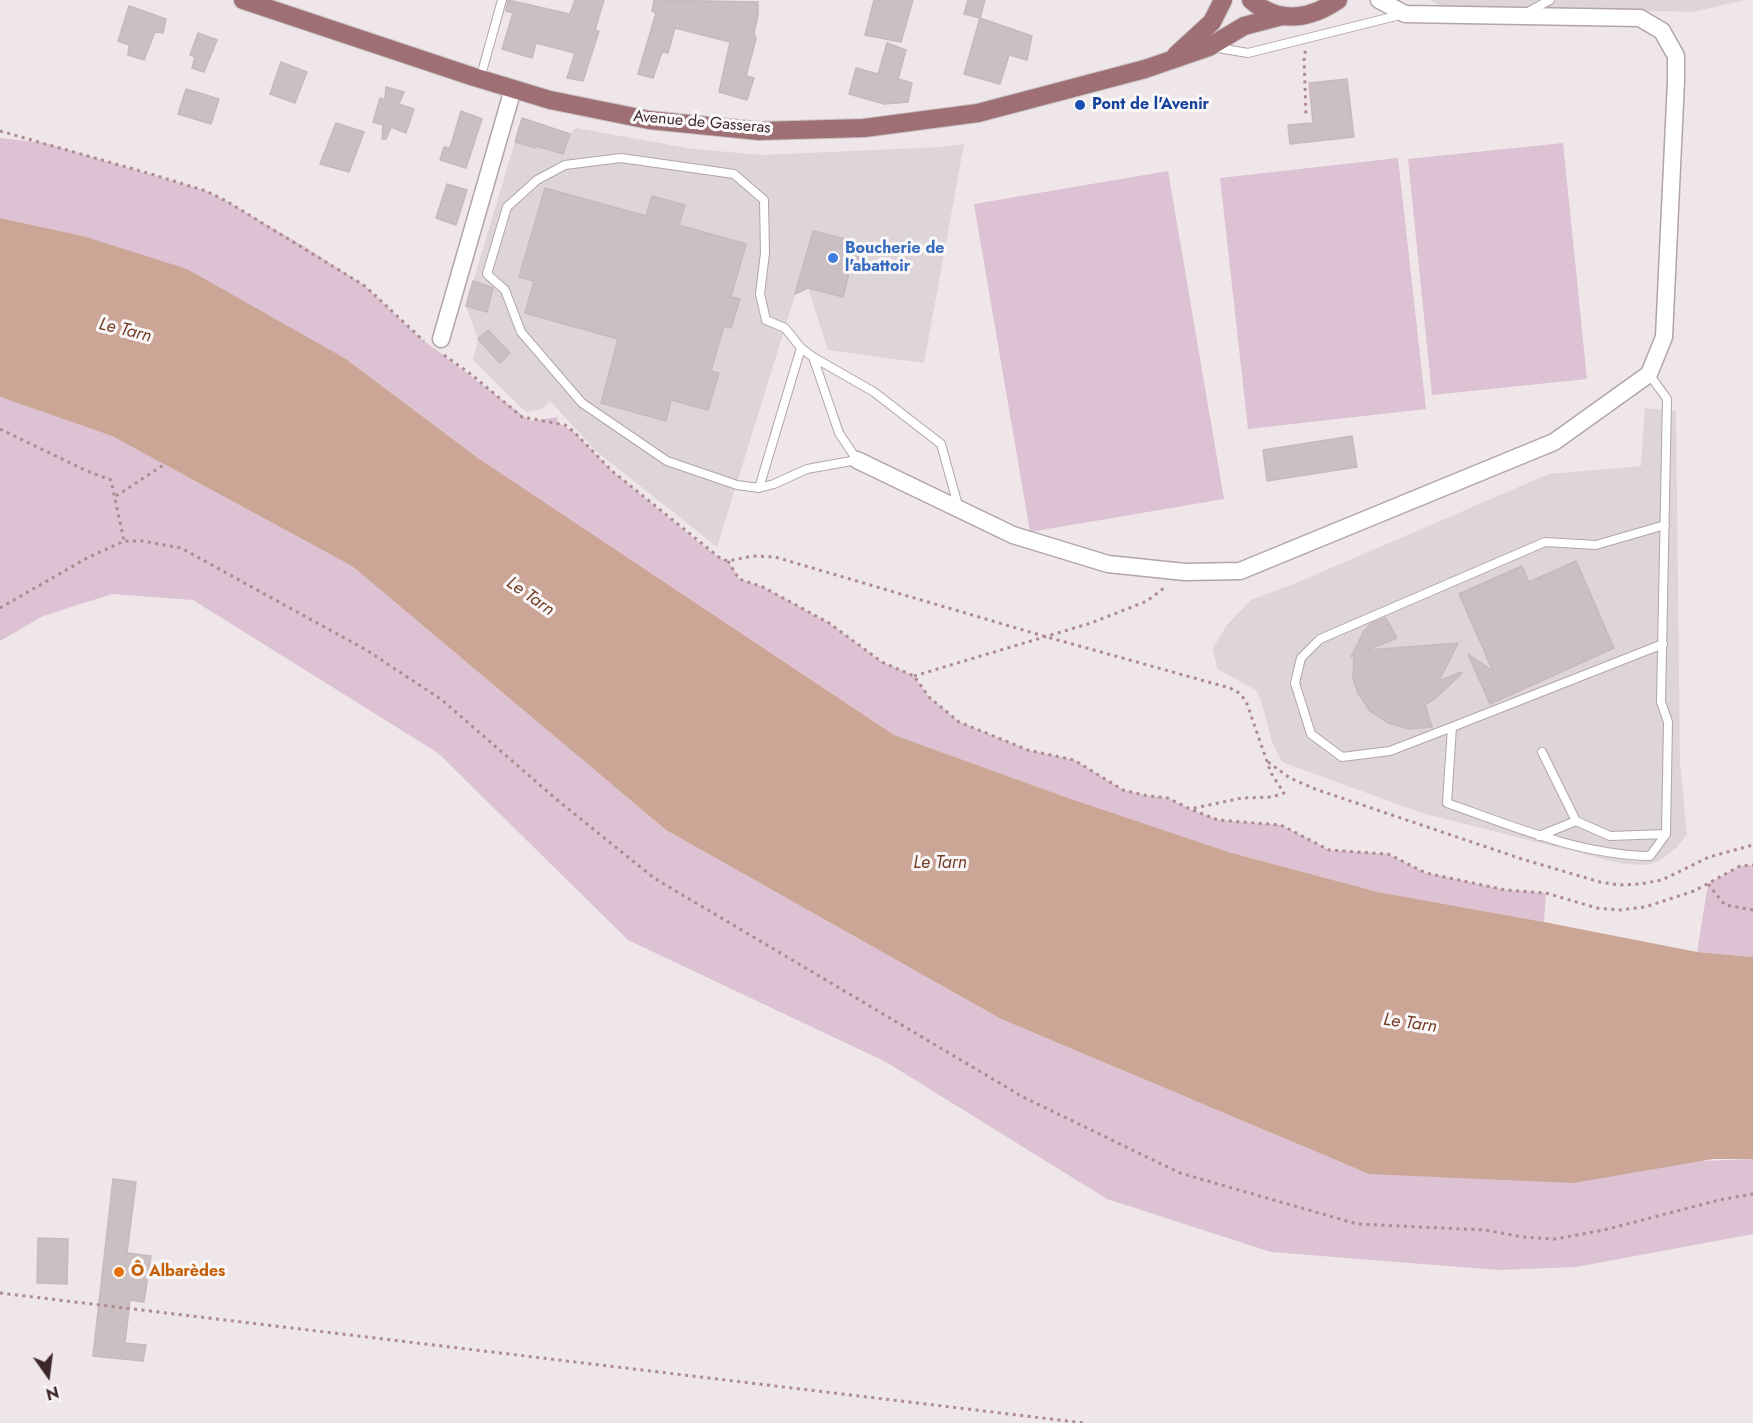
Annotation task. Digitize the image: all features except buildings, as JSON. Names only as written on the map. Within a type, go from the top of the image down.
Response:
[{"type":"main road","name":"Avenue de Gasseras","points":[[243,0],[550,100],[649,120],[759,130],[864,128],[978,113],[1170,60],[1209,47],[1244,26],[1282,16],[1302,16],[1321,11],[1338,0]]},
{"type":"main road","name":"Avenue de Gasseras","points":[[1170,60],[1212,22],[1223,0]]},
{"type":"main road","points":[[1251,0],[1268,11],[1282,16]]},
{"type":"street","points":[[856,459],[1013,535],[1108,564],[1185,572],[1240,570],[1554,442],[1649,374],[1664,337],[1676,56],[1662,31],[1640,18],[1405,14],[1379,0]]},
{"type":"street","points":[[441,339],[513,89]]},
{"type":"lane","points":[[480,79],[502,0]]},
{"type":"lane","points":[[1523,15],[1550,0]]},
{"type":"lane","points":[[1209,47],[1248,53],[1405,14]]},
{"type":"lane","points":[[813,357],[838,433],[856,459],[807,470],[759,488],[737,485],[668,461],[582,404],[521,332],[505,290],[487,274],[507,207],[537,180],[565,165],[621,158],[734,174],[764,200],[765,253],[760,294],[766,320],[784,328],[801,348],[813,357],[874,392],[941,444],[959,509]]},
{"type":"lane","points":[[759,488],[801,348]]},
{"type":"lane","points":[[1452,727],[1447,803],[1539,836],[1622,856],[1650,856],[1666,834],[1668,722],[1661,702],[1667,399],[1649,374]]},
{"type":"lane","points":[[1663,644],[1390,751],[1342,757],[1311,734],[1295,682],[1301,658],[1320,639],[1545,542],[1596,545],[1665,525]]},
{"type":"lane","points":[[1542,753],[1576,820],[1610,836],[1666,834]]},
{"type":"lane","points":[[1539,836],[1576,820]]},
{"type":"path","points":[[1306,117],[1304,54],[1313,38]]},
{"type":"path","points":[[0,429],[87,471],[111,480],[124,541]]},
{"type":"path","points":[[116,496],[165,464]]},
{"type":"path","points":[[0,608],[87,558],[124,541],[143,541],[181,548],[368,651],[442,700],[556,799],[654,878],[1023,1097],[1180,1173],[1357,1224],[1485,1230],[1523,1238],[1555,1239],[1604,1230],[1719,1200],[1753,1194]]},
{"type":"path","points":[[728,561],[739,579],[762,587],[829,622],[882,662],[914,676],[928,697],[959,722],[991,733],[1028,750],[1074,760],[1123,790],[1168,798],[1190,810],[1218,819],[1281,825],[1329,850],[1388,854],[1426,873],[1506,890],[1546,893],[1597,908],[1619,910],[1646,907],[1672,900],[1740,866],[1753,865]]},
{"type":"path","points":[[914,676],[1091,623],[1147,601],[1185,572]]},
{"type":"path","points":[[1190,810],[1242,798],[1272,797],[1284,793],[1275,781],[1267,761]]},
{"type":"path","points":[[1708,884],[1725,905],[1753,910]]},
{"type":"path","points":[[0,1293],[1084,1423]]},
{"type":"shaded area","points":[[1430,0],[1745,0],[1692,12],[1438,5]]},
{"type":"shaded area","points":[[522,118],[570,134],[576,128],[693,149],[763,155],[964,144],[924,363],[828,350],[808,288],[796,292],[717,547],[596,451],[550,401],[542,409],[526,412],[473,360],[478,339],[466,306]]},
{"type":"shaded area","points":[[0,138],[44,143],[206,191],[305,247],[365,286],[418,336],[530,421],[558,417],[557,422],[574,432],[612,471],[701,544],[728,561],[739,579],[763,587],[829,623],[882,662],[914,676],[929,697],[959,722],[1028,750],[1074,760],[1123,790],[1168,798],[1218,820],[1281,825],[1329,850],[1388,854],[1426,873],[1506,890],[1546,893],[1544,922],[1378,892],[1232,853],[1071,799],[894,735],[478,458],[346,359],[83,236],[0,218]]},
{"type":"shaded area","points":[[1563,143],[1587,379],[1432,395],[1408,159]]},
{"type":"shaded area","points":[[1398,158],[1426,409],[1248,429],[1220,178]]},
{"type":"shaded area","points":[[1168,171],[1224,499],[1030,532],[974,204]]},
{"type":"shaded area","points":[[0,397],[112,436],[352,566],[666,830],[1001,1019],[1369,1174],[1753,1159],[1753,1234],[1576,1267],[1498,1270],[1271,1252],[1107,1199],[886,1062],[628,940],[438,753],[193,600],[112,594],[43,616],[0,641]]},
{"type":"shaded area","points":[[1645,408],[1676,411],[1680,763],[1687,835],[1676,848],[1659,861],[1646,865],[1623,864],[1422,813],[1282,762],[1272,742],[1261,700],[1256,690],[1217,669],[1213,648],[1227,625],[1251,600],[1296,583],[1549,474],[1641,466]]},
{"type":"shaded area","points":[[1753,865],[1753,957],[1697,952],[1708,884],[1740,866]]},
{"type":"water","name":"Le Tarn","points":[[0,218],[83,236],[187,269],[346,359],[478,458],[894,735],[1071,799],[1232,853],[1378,892],[1697,952],[1753,957],[1753,1159],[1713,1159],[1573,1183],[1369,1174],[1001,1019],[666,830],[352,566],[112,436],[0,397]]},
{"type":"place","name":"Pont de l'Avenir","points":[[1080,105]]},
{"type":"place","name":"Boucherie de l'abattoir","points":[[833,258]]},
{"type":"place","name":"Ô Albarèdes","points":[[119,1272]]}]
